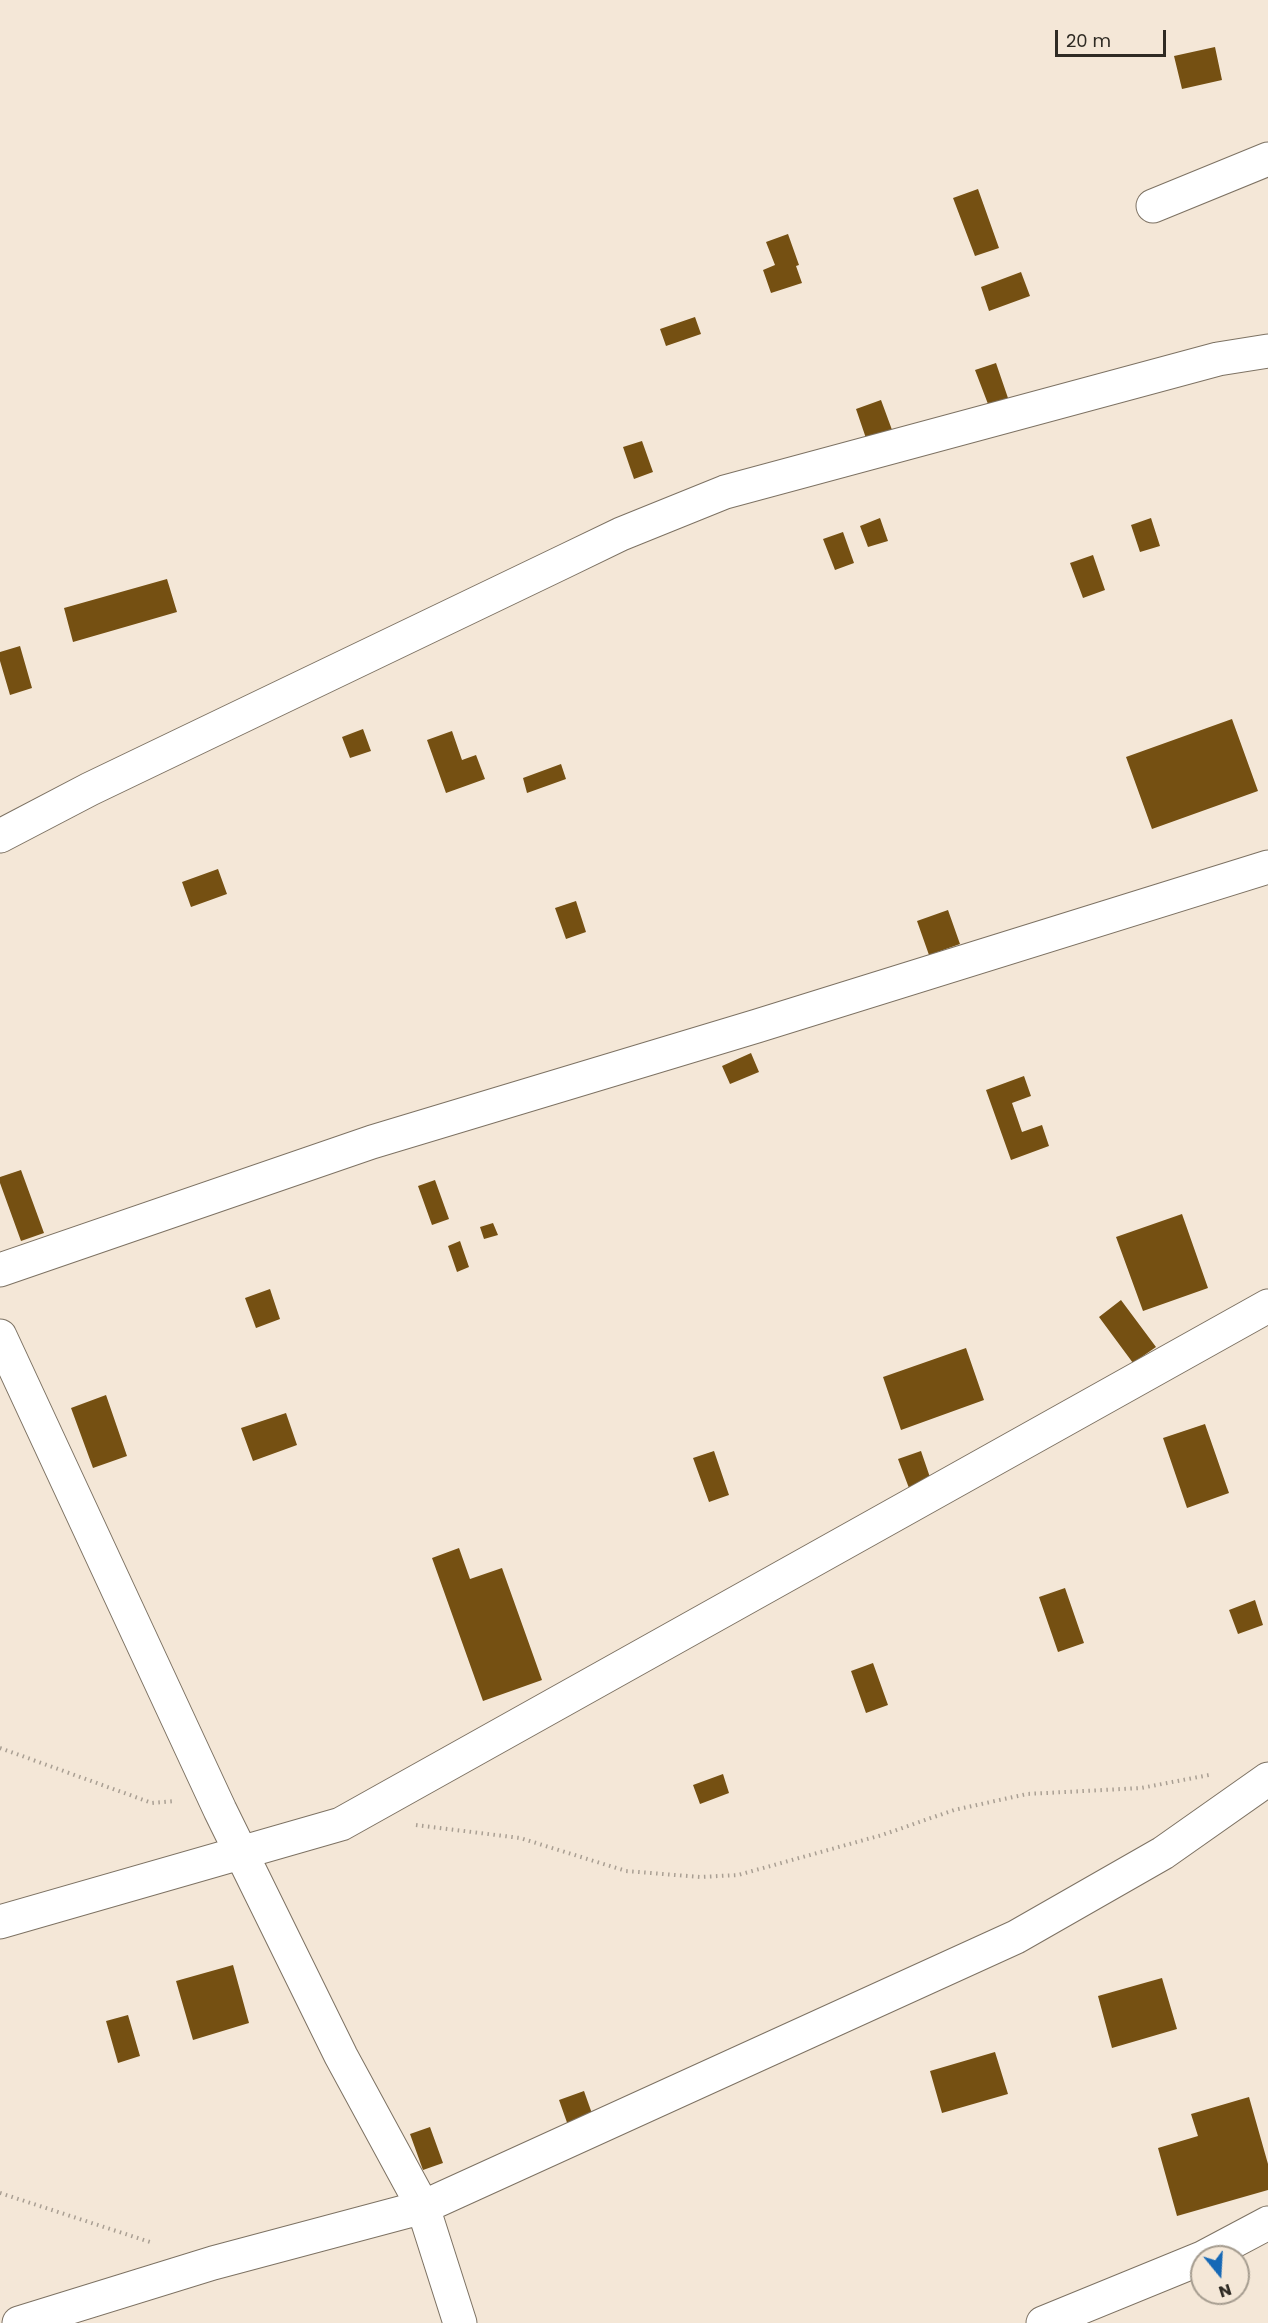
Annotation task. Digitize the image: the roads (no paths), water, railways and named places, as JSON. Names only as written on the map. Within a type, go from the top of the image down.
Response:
[{"type":"street","points":[[1153,206],[1268,159]]},
{"type":"street","points":[[0,836],[90,789],[621,534],[726,492],[1218,359],[1268,351]]},
{"type":"street","points":[[0,1270],[372,1142],[757,1026],[1268,867]]},
{"type":"street","points":[[0,1922],[341,1824],[1268,1306]]},
{"type":"street","points":[[0,1336],[220,1810],[341,2056],[423,2207],[460,2323]]},
{"type":"street","points":[[19,2323],[213,2263],[423,2207],[1016,1937],[1163,1853],[1268,1779]]},
{"type":"street","points":[[1227,2245],[1268,2223]]},
{"type":"street","points":[[1043,2323],[1190,2263]]}]
